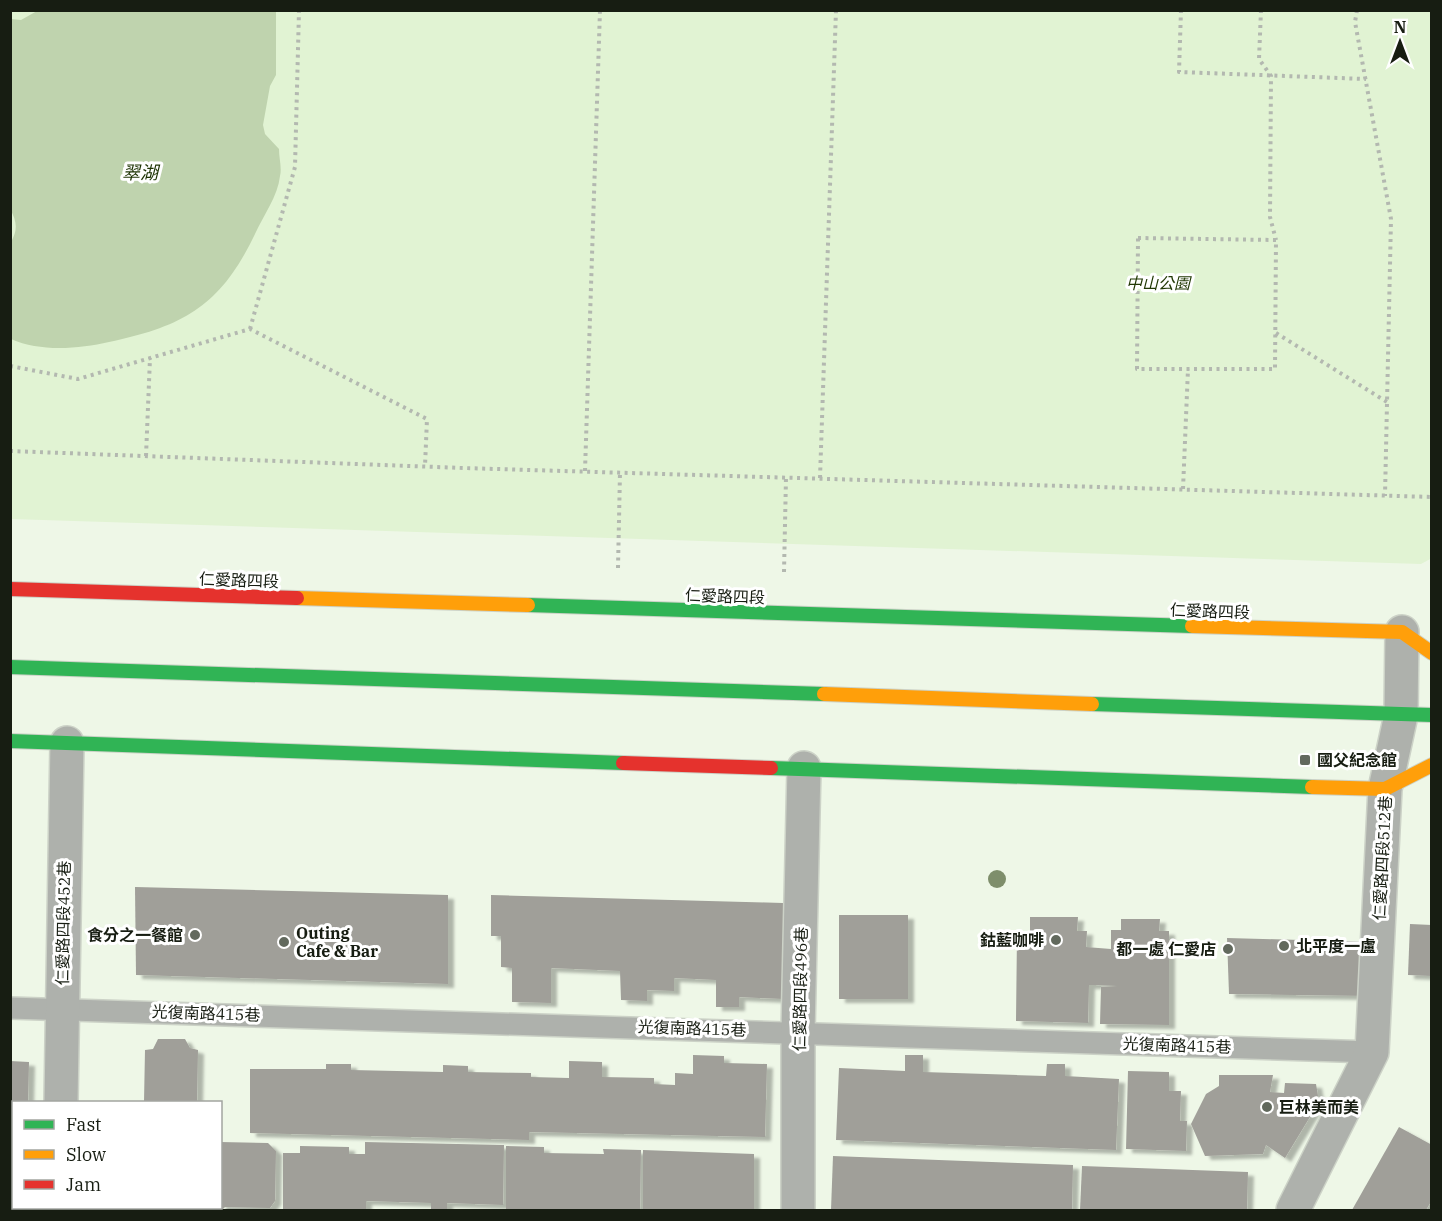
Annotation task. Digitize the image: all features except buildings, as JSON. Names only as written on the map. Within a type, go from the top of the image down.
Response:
[{"type":"main road","name":"仁愛路四段","points":[[10,589],[1402,632]]},
{"type":"main road","points":[[1402,632],[1431,652]]},
{"type":"main road","points":[[10,667],[1416,715]]},
{"type":"main road","points":[[10,741],[1385,789],[1431,765]]},
{"type":"street","name":"仁愛路四段512巷","points":[[1293,1210],[1372,1052],[1385,789],[1416,715],[1402,632]]},
{"type":"street","name":"仁愛路四段452巷","points":[[61,1101],[67,743]]},
{"type":"street","name":"仁愛路四段496巷","points":[[798,1210],[798,1032],[804,768]]},
{"type":"lane","name":"光復南路415巷","points":[[10,1008],[1372,1052]]},
{"type":"path","points":[[250,329],[295,167],[299,10]]},
{"type":"path","points":[[585,471],[600,10]]},
{"type":"path","points":[[820,478],[836,10]]},
{"type":"path","points":[[1181,10],[1179,72],[1366,79]]},
{"type":"path","points":[[1261,10],[1259,59],[1271,76],[1270,217],[1276,240],[1275,369],[1137,369],[1138,238],[1276,240]]},
{"type":"path","points":[[1357,10],[1355,22],[1391,219],[1385,496]]},
{"type":"path","points":[[10,366],[78,379],[250,329],[427,419],[425,466]]},
{"type":"path","points":[[1275,333],[1387,402]]},
{"type":"path","points":[[146,456],[150,358]]},
{"type":"path","points":[[1183,489],[1188,369]]},
{"type":"path","points":[[10,451],[1431,497]]},
{"type":"path","points":[[618,568],[620,472]]},
{"type":"path","points":[[784,572],[786,477]]},
{"type":"green space","name":"中山公園","points":[[11,11],[1431,11],[1432,558],[1421,564],[11,519]]},
{"type":"water","name":"翠湖","points":[[37,11],[276,11],[276,75],[270,86],[263,125],[265,134],[279,149],[281,173],[279,183],[270,206],[229,279],[198,309],[180,320],[136,336],[72,348],[47,348],[11,339],[11,242],[16,226],[10,209],[11,19],[21,20]]},
{"type":"traffic: fast","points":[[528,605],[1192,626]]},
{"type":"traffic: fast","points":[[10,667],[824,694]]},
{"type":"traffic: fast","points":[[1092,704],[1432,715]]},
{"type":"traffic: fast","points":[[10,741],[623,763]]},
{"type":"traffic: fast","points":[[771,768],[1312,787]]},
{"type":"traffic: slow","points":[[297,598],[528,605]]},
{"type":"traffic: slow","points":[[1192,626],[1402,632],[1432,653]]},
{"type":"traffic: slow","points":[[824,694],[1092,704]]},
{"type":"traffic: slow","points":[[1312,787],[1385,789],[1432,765]]},
{"type":"traffic: jam","points":[[10,589],[297,598]]},
{"type":"traffic: jam","points":[[623,763],[771,768]]},
{"type":"place","name":"國父紀念館","points":[[1305,760]]},
{"type":"place","name":"食分之一餐館","points":[[195,935]]},
{"type":"place","name":"鈷藍咖啡","points":[[1056,940]]},
{"type":"place","name":"Outing Cafe & Bar","points":[[284,942]]},
{"type":"place","name":"北平度一盧","points":[[1284,946]]},
{"type":"place","name":"都一處 仁愛店","points":[[1228,949]]},
{"type":"place","name":"巨林美而美","points":[[1267,1107]]}]
